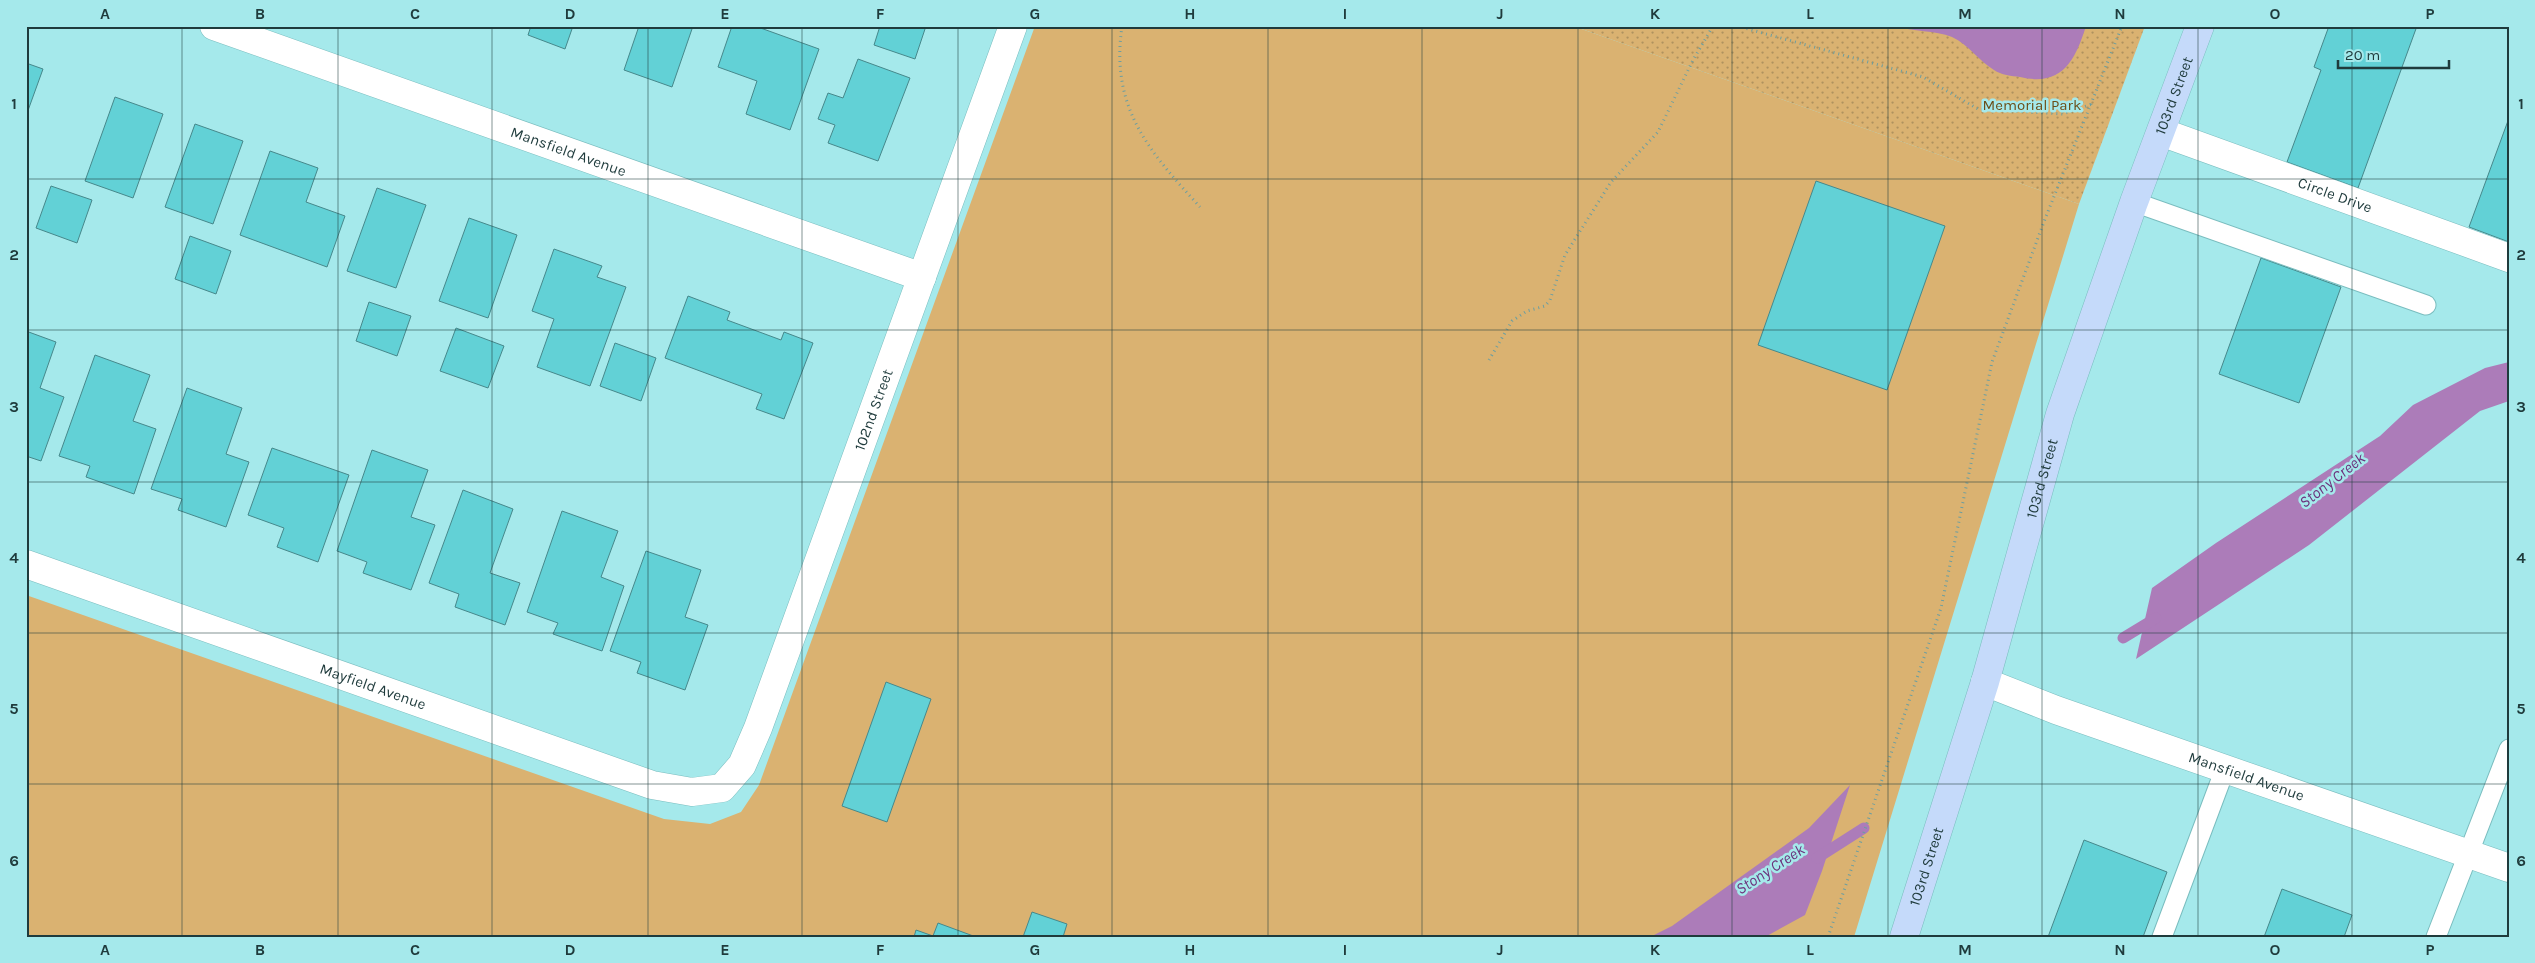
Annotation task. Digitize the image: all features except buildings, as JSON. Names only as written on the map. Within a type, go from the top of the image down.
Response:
[{"type":"street","name":"Mansfield Avenue","points":[[214,26],[922,277]]},
{"type":"street","name":"102nd Street","points":[[722,788],[742,765],[758,728],[1013,26]]},
{"type":"street","name":"103rd Street","points":[[1904,937],[1985,682],[2060,414],[2134,202],[2200,26]]},
{"type":"street","name":"Circle Drive","points":[[2161,132],[2509,258]]},
{"type":"street","name":"Mayfield Avenue","points":[[26,564],[652,785],[692,792],[722,788]]},
{"type":"street","name":"Mansfield Avenue","points":[[1985,682],[2056,710],[2509,868]]},
{"type":"lane","points":[[2134,202],[2426,305]]},
{"type":"lane","points":[[2436,937],[2509,749]]},
{"type":"lane","points":[[2162,937],[2225,769]]},
{"type":"path","points":[[1122,26],[1119,49],[1125,98],[1146,144],[1161,165],[1200,207]]},
{"type":"path","points":[[1489,360],[1512,321],[1527,311],[1546,306],[1550,300],[1565,255],[1611,182],[1658,132],[1713,26]]},
{"type":"path","points":[[1737,26],[1922,77],[1978,109],[2063,114],[2092,104]]},
{"type":"path","points":[[1828,937],[1941,608],[1992,362],[2045,219],[2122,26]]},
{"type":"green space","points":[[1035,26],[1573,26],[2079,204],[1854,937],[26,937],[26,595],[664,819],[710,824],[741,812],[759,785]]},
{"type":"green space","name":"Memorial Park","points":[[1573,26],[2145,26],[2079,204]]},
{"type":"water","points":[[1895,26],[2086,26],[2077,50],[2065,68],[2046,78],[2034,79],[1997,72],[1964,44],[1952,37]]},
{"type":"water","points":[[2509,362],[2509,401],[2480,411],[2309,545],[2136,659],[2152,588],[2216,543],[2380,436],[2413,405],[2485,368]]},
{"type":"water","points":[[1850,785],[1822,871],[1805,915],[1765,937],[1650,937],[1672,926],[1809,828]]},
{"type":"waterway","name":"Stony Creek","points":[[2123,638],[2156,618]]},
{"type":"waterway","name":"Stony Creek","points":[[1817,858],[1864,828]]}]
